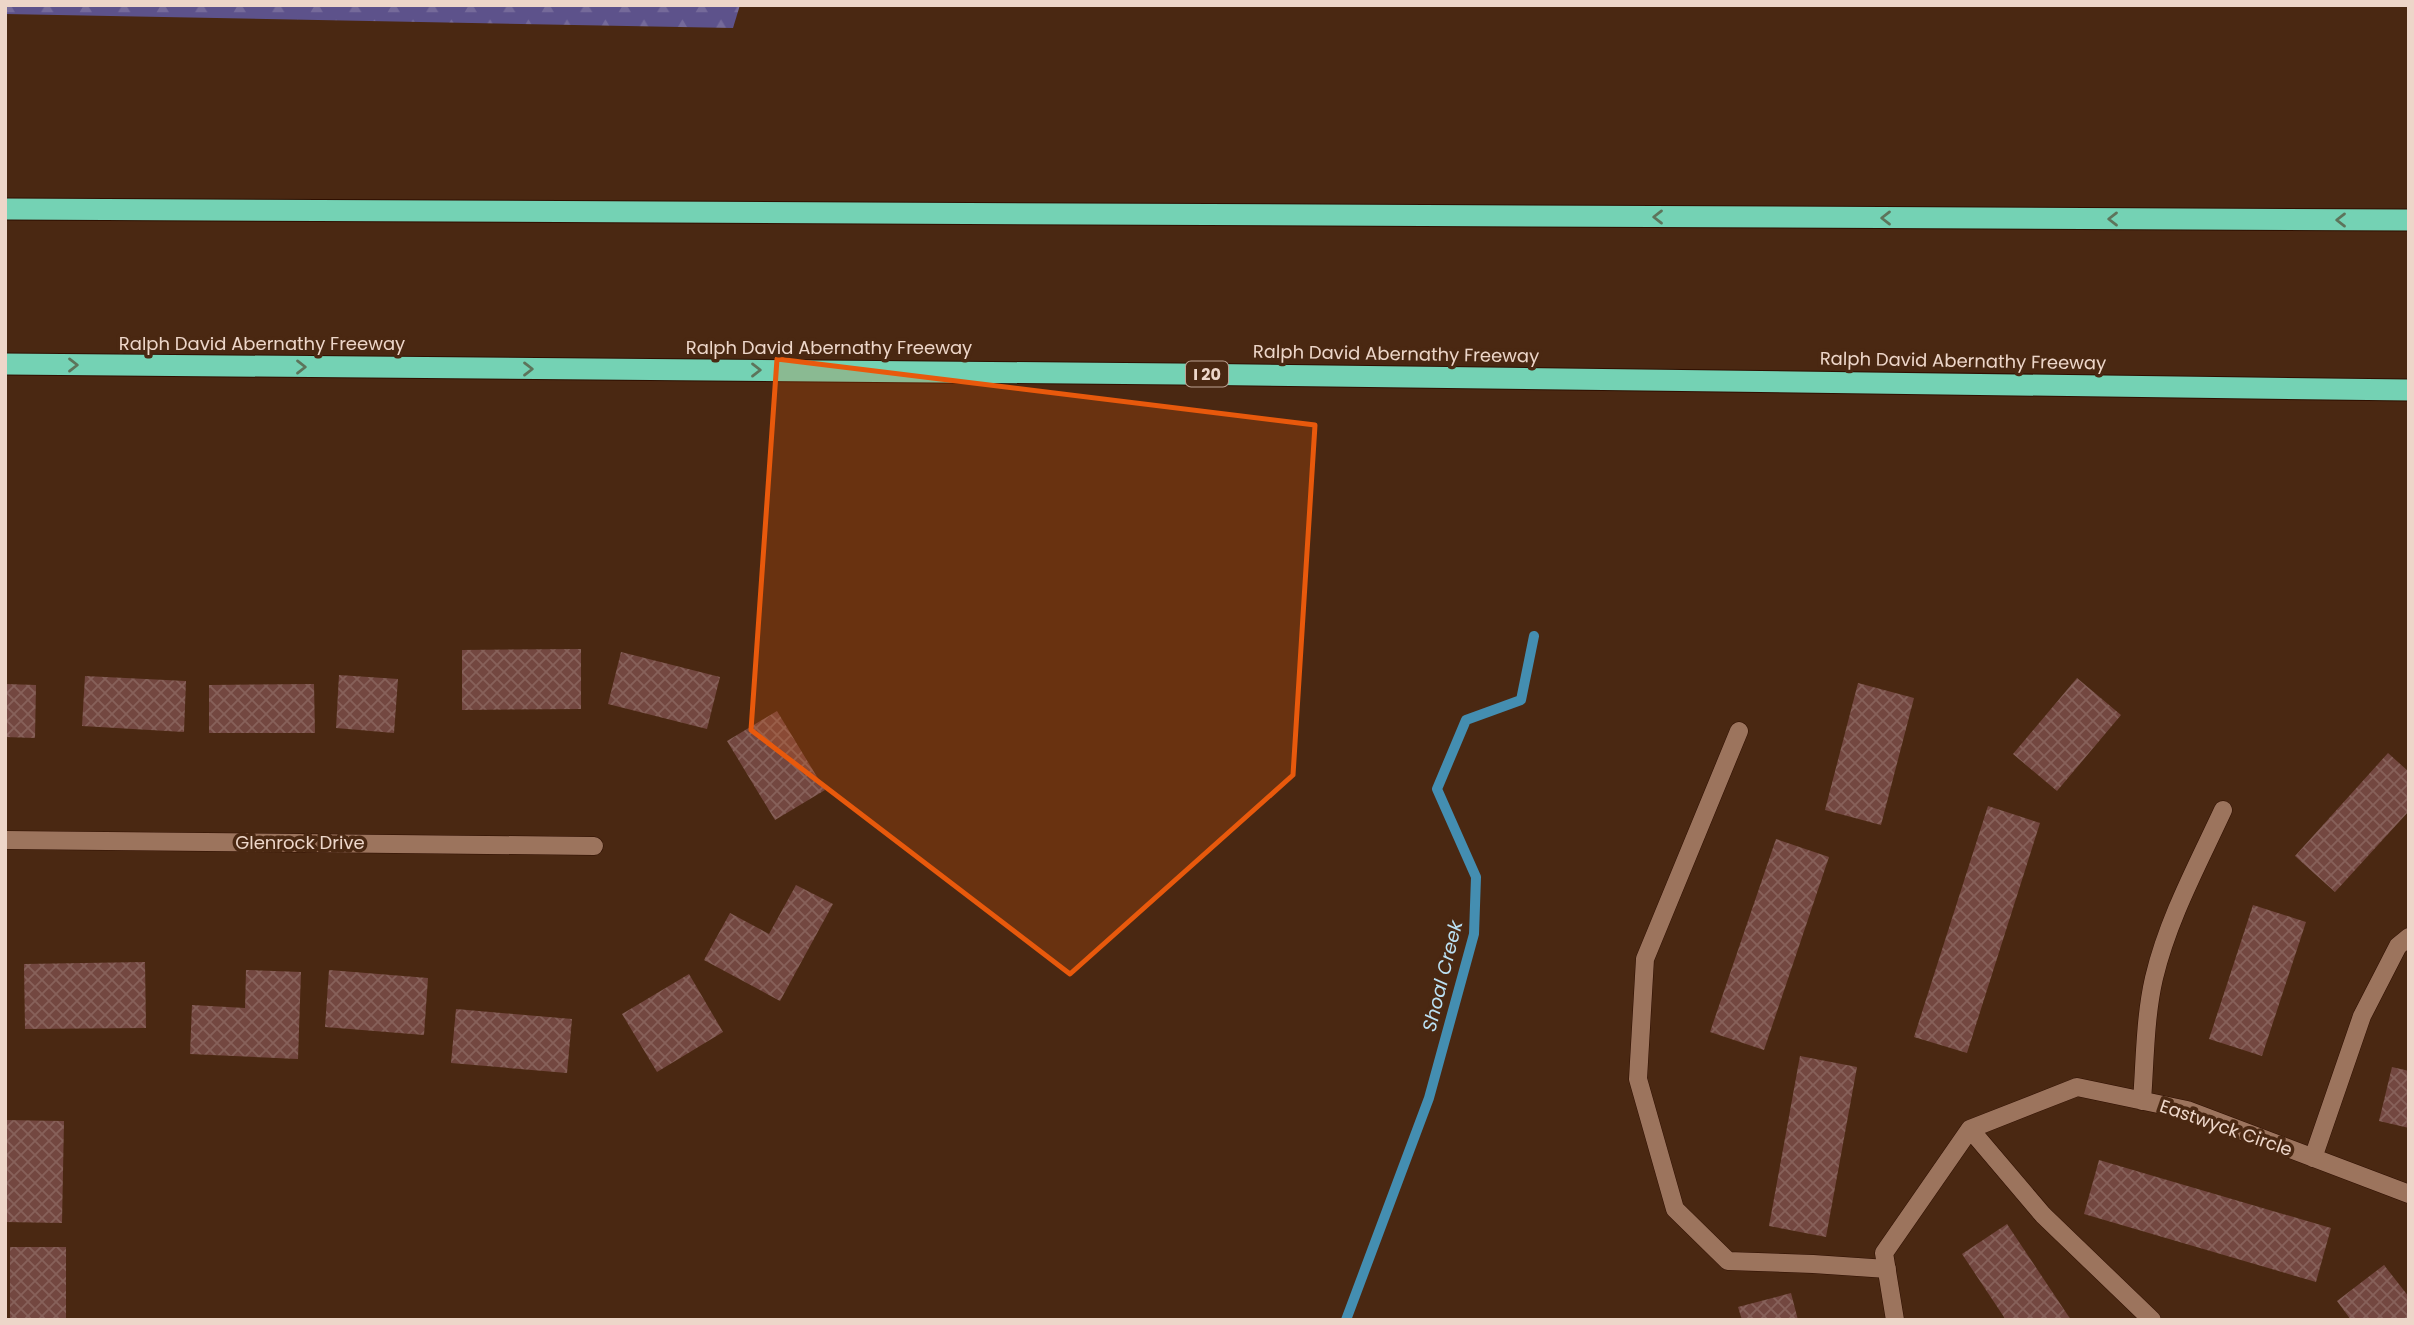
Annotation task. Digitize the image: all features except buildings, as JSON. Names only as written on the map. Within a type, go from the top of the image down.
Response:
[{"type":"highway","points":[[5,209],[2409,220]]},
{"type":"highway","name":"Ralph David Abernathy Freeway","points":[[5,364],[1164,374],[2409,390]]},
{"type":"street","points":[[1739,731],[1645,959],[1638,1079],[1675,1209],[1728,1261],[1887,1269]]},
{"type":"street","points":[[2143,1101],[2154,979],[2171,924],[2222,810]]},
{"type":"street","name":"Glenrock Drive","points":[[5,841],[594,845]]},
{"type":"street","points":[[2313,1158],[2362,1016],[2398,946],[2409,937]]},
{"type":"street","name":"Eastwyck Circle","points":[[1970,1129],[2077,1087],[2187,1110],[2409,1194]]},
{"type":"street","points":[[1895,1320],[1884,1253],[1970,1129],[2043,1215],[2152,1320]]},
{"type":"highlighted area","points":[[777,359],[1315,425],[1293,775],[1070,974],[751,730]]},
{"type":"green space","points":[[5,5],[740,5],[733,28],[5,14]]},
{"type":"waterway","name":"Shoal Creek","points":[[1346,1320],[1429,1098],[1474,934],[1476,877],[1437,789],[1466,720],[1521,700],[1534,636]]}]
